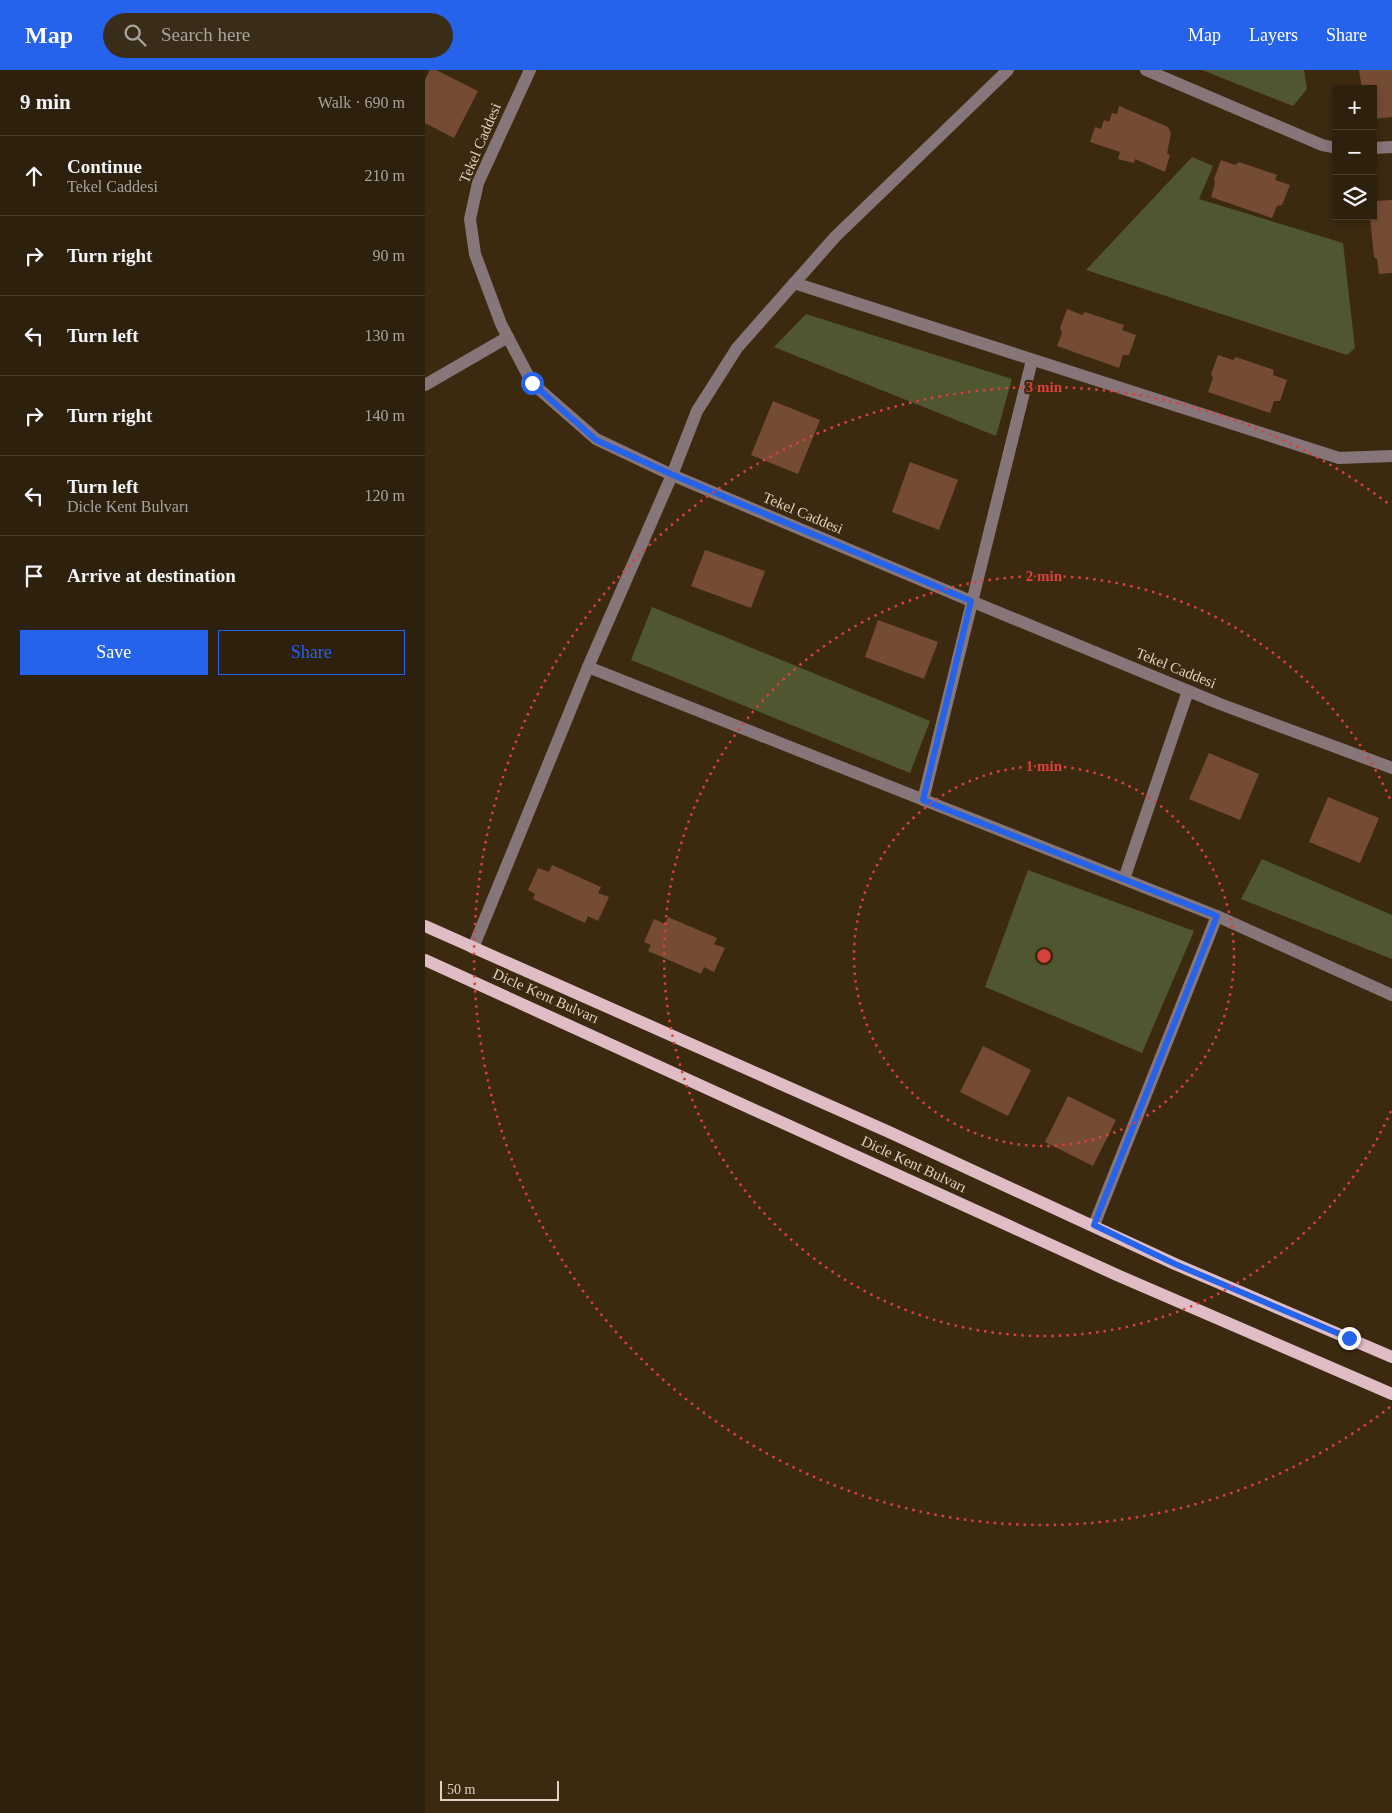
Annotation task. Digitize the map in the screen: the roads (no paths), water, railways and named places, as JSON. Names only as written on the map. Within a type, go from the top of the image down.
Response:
[{"type":"main road","name":"Dicle Kent Bulvarı","points":[[425,926],[1094,1225],[1175,1264],[1392,1357]]},
{"type":"main road","name":"Dicle Kent Bulvarı","points":[[425,960],[1117,1275],[1392,1394]]},
{"type":"street","name":"Tekel Caddesi","points":[[530,70],[478,183],[470,219],[475,254],[508,336],[532,383],[596,440],[673,475],[1188,691],[1392,768]]},
{"type":"street","points":[[473,948],[588,667],[673,475],[697,411],[737,348],[835,237],[1008,70]]},
{"type":"street","points":[[1146,70],[1322,145],[1332,147]]},
{"type":"street","points":[[1377,148],[1392,147]]},
{"type":"street","points":[[794,283],[1339,458],[1392,456]]},
{"type":"street","points":[[425,385],[508,336]]},
{"type":"street","points":[[923,800],[1032,360]]},
{"type":"street","points":[[588,667],[1217,916],[1392,995]]},
{"type":"street","points":[[1124,879],[1188,691]]},
{"type":"street","points":[[1094,1225],[1217,916]]}]
